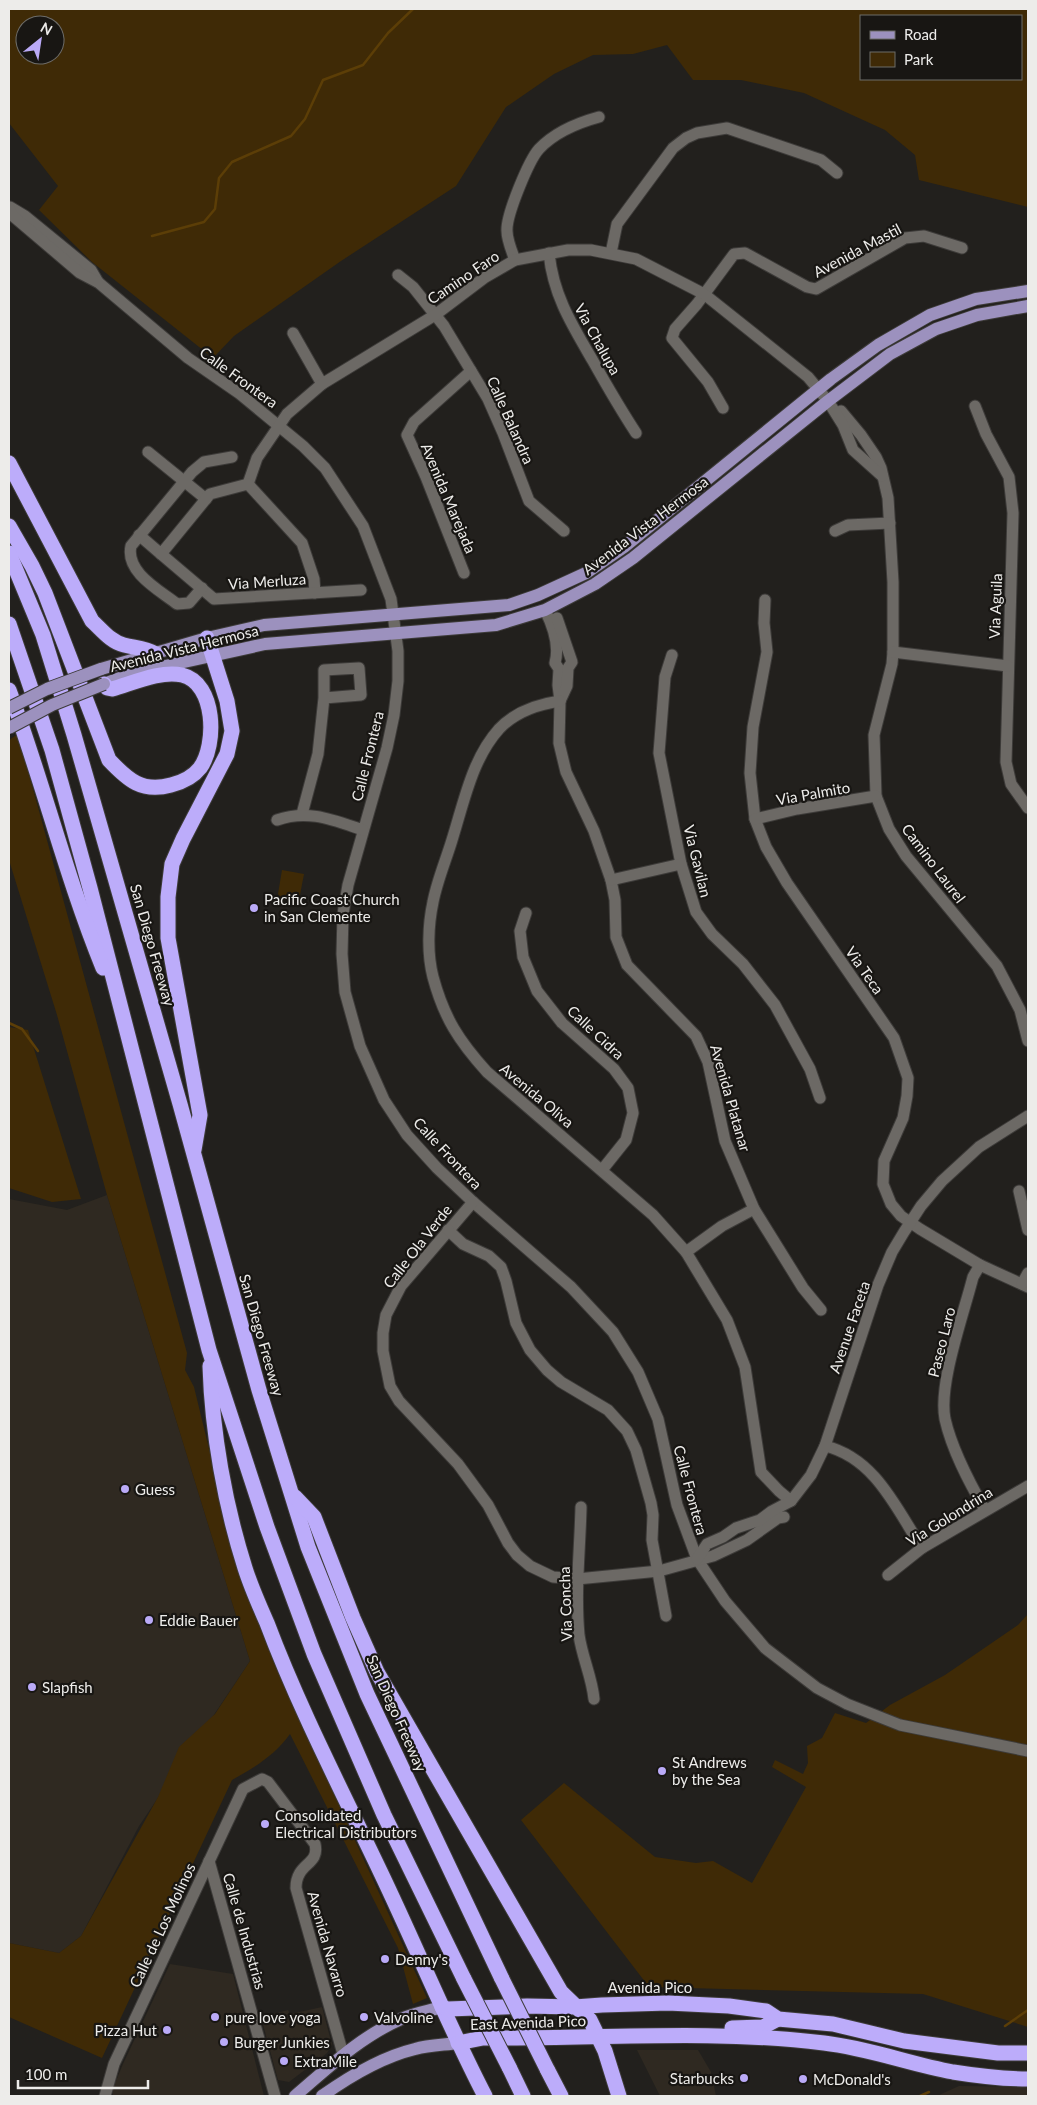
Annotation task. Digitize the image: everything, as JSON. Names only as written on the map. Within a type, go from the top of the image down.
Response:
[{"type":"highway","points":[[9,463],[92,621],[111,640],[123,645],[142,647],[156,654]]},
{"type":"highway","points":[[9,526],[45,593],[109,760],[125,777],[150,788],[180,783],[200,768],[207,756],[211,742],[210,721],[205,696],[201,687],[192,679],[182,675],[170,674],[112,688],[107,688],[104,684]]},
{"type":"highway","name":"San Diego Freeway","points":[[9,553],[43,635],[72,726],[175,1085],[259,1390],[308,1547],[367,1694],[502,1979],[560,2096]]},
{"type":"highway","points":[[9,624],[52,750],[90,888],[209,1350],[267,1527],[314,1654],[384,1816],[523,2096]]},
{"type":"highway","points":[[193,1154],[200,1115],[168,938],[168,897],[172,864],[227,754],[232,732],[227,701],[207,638]]},
{"type":"highway","points":[[9,690],[27,739],[64,862],[89,935],[126,1028]]},
{"type":"highway","points":[[209,1350],[211,1409],[229,1506],[245,1568],[282,1663],[458,2043],[486,2096]]},
{"type":"highway","points":[[293,1495],[314,1517],[352,1618],[377,1672],[561,1992],[590,2020],[598,2036],[619,2096]]},
{"type":"highway","name":"Avenida Pico","points":[[442,2007],[448,2009],[528,2006],[575,2007],[668,2003],[730,2006],[766,2011],[778,2019],[833,2024],[904,2041],[998,2053],[1028,2054]]},
{"type":"highway","points":[[721,2037],[731,2028],[763,2028],[778,2019]]},
{"type":"highway","points":[[784,2039],[791,2031],[816,2033],[828,2030],[833,2024]]},
{"type":"highway","points":[[598,2036],[659,2035],[784,2039],[852,2048],[952,2072],[998,2079],[1028,2079]]},
{"type":"highway","name":"East Avenida Pico","points":[[458,2043],[483,2038],[598,2036]]},
{"type":"main road","name":"Avenida Vista Hermosa","points":[[9,708],[47,689],[101,669],[207,638],[264,625],[509,605],[538,595],[586,573],[651,526],[819,390],[878,345],[930,315],[976,299],[1028,291]]},
{"type":"main road","name":"Avenida Vista Hermosa","points":[[9,728],[52,705],[104,684],[134,674],[213,655],[265,644],[496,625],[548,608],[595,584],[633,558],[828,401],[890,354],[936,330],[977,315],[1028,306]]},
{"type":"main road","name":"Avenida Pico","points":[[295,2096],[343,2054],[370,2035],[403,2018],[442,2007]]},
{"type":"main road","name":"East Avenida Pico","points":[[322,2096],[363,2070],[393,2055],[417,2048],[458,2043]]},
{"type":"street","points":[[515,260],[507,231],[509,216],[515,196],[538,150],[556,135],[578,122],[600,117]]},
{"type":"street","points":[[611,253],[617,224],[673,148],[686,138],[697,133],[727,128],[821,160],[838,173]]},
{"type":"street","name":"Calle Frontera","points":[[9,208],[13,216],[80,273],[99,283],[188,358],[240,394],[279,425],[326,468],[363,526],[391,599],[394,614],[398,681],[394,715],[378,782],[348,885],[343,914],[342,954],[345,992],[360,1046],[384,1100],[407,1135],[472,1202],[571,1287],[613,1332],[638,1372],[658,1419],[677,1505],[697,1559],[726,1601],[765,1648],[817,1688],[847,1704],[900,1726],[1028,1751]]},
{"type":"street","name":"Avenida Mastil","points":[[704,294],[731,258],[739,252],[750,255],[807,287],[816,289],[905,238],[924,236],[962,248]]},
{"type":"street","name":"Camino Faro","points":[[248,484],[257,458],[279,425],[293,408],[322,384],[435,315],[484,278],[515,260],[568,250],[611,253],[636,259],[704,294],[808,377],[828,401]]},
{"type":"street","name":"Via Chalupa","points":[[549,253],[555,288],[563,308],[636,433]]},
{"type":"street","name":"Calle Balandra","points":[[398,275],[414,287],[435,315],[488,399],[529,501],[564,531]]},
{"type":"street","points":[[704,294],[675,328],[672,338],[708,382],[723,408]]},
{"type":"street","points":[[293,333],[322,384]]},
{"type":"street","name":"Avenida Marejada","points":[[464,573],[426,477],[407,435],[414,422],[471,371]]},
{"type":"street","points":[[828,401],[843,425],[854,450],[882,476]]},
{"type":"street","name":"Camino Laurel","points":[[828,401],[842,412],[870,448],[881,468],[888,498],[893,582],[893,652],[892,664],[874,736],[876,796],[889,829],[906,856],[998,966],[1020,1010],[1028,1041]]},
{"type":"street","name":"Via Aguila","points":[[975,406],[986,434],[1009,477],[1013,513],[1006,762],[1011,784],[1028,808]]},
{"type":"street","points":[[850,442],[861,436]]},
{"type":"street","points":[[861,457],[870,448]]},
{"type":"street","points":[[148,452],[206,499]]},
{"type":"street","points":[[202,588],[190,603],[177,604],[136,571],[129,556],[131,546],[184,482],[204,462],[232,457]]},
{"type":"street","points":[[160,554],[210,494],[248,484],[302,543],[314,579],[315,593]]},
{"type":"street","points":[[835,531],[848,525],[890,523]]},
{"type":"street","name":"Via Merluza","points":[[139,535],[214,599],[361,590]]},
{"type":"street","name":"Via Teca","points":[[765,600],[764,623],[767,652],[753,727],[750,773],[755,819],[766,847],[787,882],[894,1038],[908,1078],[908,1087],[903,1118],[884,1161],[883,1184],[891,1204],[911,1222],[980,1265],[1025,1285]]},
{"type":"street","name":"Avenida Platanar","points":[[548,608],[554,632],[563,655],[555,663],[564,668],[567,686],[560,701],[559,743],[566,772],[594,831],[611,880],[616,900],[616,937],[627,965],[696,1036],[708,1062],[725,1141],[754,1209],[803,1288],[821,1310]]},
{"type":"street","points":[[893,652],[1008,666]]},
{"type":"street","name":"Via Gavilan","points":[[672,655],[665,676],[659,752],[681,864],[696,912],[712,934],[744,964],[775,1005],[810,1070],[820,1098]]},
{"type":"street","points":[[302,814],[318,754],[324,698],[324,670],[359,668],[361,695],[324,698]]},
{"type":"street","name":"Avenida Oliva","points":[[560,701],[543,704],[517,715],[500,729],[481,756],[471,779],[433,902],[429,937],[433,976],[447,1018],[463,1046],[487,1072],[653,1215],[686,1252],[726,1320],[745,1367],[761,1472],[778,1492],[791,1501]]},
{"type":"street","name":"Via Palmito","points":[[755,819],[876,796]]},
{"type":"street","points":[[277,820],[289,815],[313,815],[363,830]]},
{"type":"street","points":[[611,880],[681,864]]},
{"type":"street","name":"Calle Cidra","points":[[526,913],[520,931],[523,957],[537,991],[562,1023],[614,1069],[628,1088],[633,1113],[626,1140],[602,1170]]},
{"type":"street","name":"Avenue Faceta","points":[[791,1501],[810,1475],[825,1446],[878,1285],[892,1252],[921,1206],[942,1181],[979,1147],[1028,1116]]},
{"type":"street","points":[[1019,1191],[1028,1230]]},
{"type":"street","name":"Calle Ola Verde","points":[[472,1202],[404,1282],[386,1315],[383,1332],[383,1351],[390,1386],[400,1401],[458,1464],[488,1505],[508,1543],[517,1555],[530,1566],[553,1576],[577,1579],[659,1571],[713,1556],[747,1540],[753,1532]]},
{"type":"street","points":[[686,1252],[722,1226],[754,1209]]},
{"type":"street","points":[[448,1230],[463,1244],[489,1256],[501,1267],[516,1323],[530,1350],[547,1370],[561,1382],[608,1410],[627,1431],[638,1456],[651,1503],[653,1515],[652,1540],[666,1616]]},
{"type":"street","name":"Paseo Laro","points":[[980,1265],[974,1277],[945,1381],[944,1418],[955,1450],[985,1510]]},
{"type":"street","points":[[1025,1285],[1028,1273]]},
{"type":"street","points":[[825,1446],[835,1448],[868,1468],[884,1488],[922,1548]]},
{"type":"street","name":"Via Golondrina","points":[[888,1575],[922,1548],[1028,1486]]},
{"type":"street","points":[[697,1559],[707,1544],[728,1533],[753,1532],[778,1518],[784,1517],[791,1501]]},
{"type":"street","points":[[753,1532],[760,1520],[791,1501]]},
{"type":"street","name":"Via Concha","points":[[581,1507],[577,1579],[580,1637],[584,1660],[593,1683],[594,1699]]},
{"type":"street","points":[[728,1533],[731,1547]]},
{"type":"street","name":"Calle de Los Molinos","points":[[105,2096],[114,2064],[243,1789],[262,1779]]},
{"type":"street","name":"Avenida Navarro","points":[[262,1779],[268,1782],[315,1844],[316,1852],[314,1859],[301,1868],[296,1877],[296,1888],[343,2054]]},
{"type":"street","name":"Calle de Industrias","points":[[209,1861],[275,2096]]},
{"type":"shaded area","points":[[107,1195],[250,1661],[139,1826],[81,1936],[59,1953],[9,1943],[9,1199],[67,1210]]},
{"type":"shaded area","points":[[170,1964],[233,1974],[264,2096],[113,2096],[113,2088],[123,2064]]},
{"type":"shaded area","points":[[322,2007],[332,2045],[327,2053],[289,2082],[278,2080],[261,2017],[288,2010],[290,2014]]},
{"type":"shaded area","points":[[637,2050],[698,2050],[711,2072],[716,2096],[660,2096]]},
{"type":"shaded area","points":[[959,2086],[1028,2087],[1028,2096],[937,2096]]},
{"type":"green space","points":[[9,9],[1028,9],[1028,207],[919,180],[915,155],[885,130],[804,93],[741,80],[693,80],[667,45],[633,54],[593,55],[554,74],[506,107],[456,186],[341,261],[234,336],[213,358],[92,262],[39,210],[58,186],[9,123]]},
{"type":"green space","points":[[18,734],[187,1353],[185,1370],[194,1387],[239,1572],[274,1663],[427,1998],[413,2004],[398,1948],[290,1734],[264,1760],[232,1780],[102,2058],[9,2017],[9,1943],[59,1953],[81,1936],[158,1797],[179,1747],[215,1714],[250,1661],[107,1195],[57,1015],[9,860],[9,740]]},
{"type":"green space","points":[[282,870],[304,874],[299,900],[280,897],[278,894]]},
{"type":"green space","points":[[9,1027],[28,1030],[81,1199],[52,1202],[9,1188]]},
{"type":"green space","points":[[1028,1614],[1028,2027],[923,1994],[649,1987],[521,1820],[564,1783],[655,1857],[696,1863],[713,1861],[752,1883],[806,1787],[772,1767],[775,1760],[803,1774],[808,1763],[807,1746],[822,1738],[835,1713],[866,1723],[890,1705],[945,1675],[1018,1625]]},
{"type":"waterway","points":[[152,236],[204,222],[215,209],[219,178],[232,162],[291,136],[305,119],[323,80],[363,65],[388,33],[413,9]]},
{"type":"waterway","points":[[9,1023],[22,1029],[38,1051]]},
{"type":"waterway","points":[[1005,2026],[1028,2010]]},
{"type":"waterway","points":[[920,2096],[929,2092]]},
{"type":"place","name":"Pacific Coast Church in San Clemente","points":[[254,908]]},
{"type":"place","name":"Guess","points":[[125,1489]]},
{"type":"place","name":"Eddie Bauer","points":[[149,1620]]},
{"type":"place","name":"Slapfish","points":[[32,1687]]},
{"type":"place","name":"St Andrews by the Sea","points":[[662,1771]]},
{"type":"place","name":"Consolidated Electrical Distributors","points":[[265,1824]]},
{"type":"place","name":"Denny's","points":[[385,1959]]},
{"type":"place","name":"pure love yoga","points":[[215,2017]]},
{"type":"place","name":"Valvoline","points":[[364,2017]]},
{"type":"place","name":"Pizza Hut","points":[[167,2030]]},
{"type":"place","name":"Burger Junkies","points":[[224,2042]]},
{"type":"place","name":"ExtraMile","points":[[284,2061]]},
{"type":"place","name":"Starbucks","points":[[744,2078]]},
{"type":"place","name":"McDonald's","points":[[803,2079]]}]
